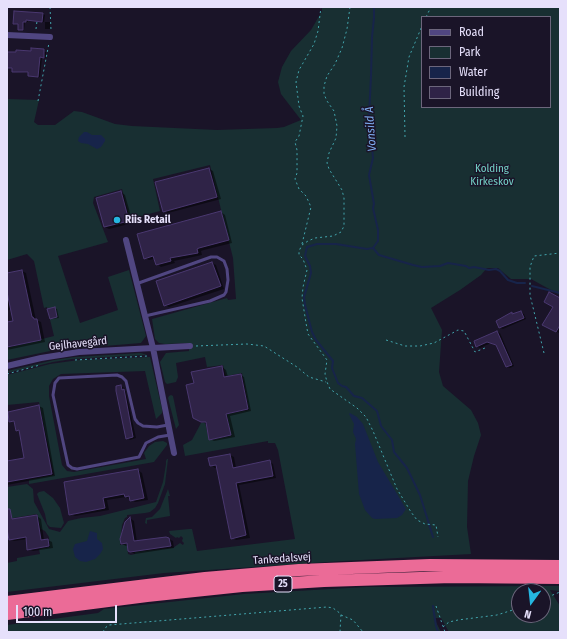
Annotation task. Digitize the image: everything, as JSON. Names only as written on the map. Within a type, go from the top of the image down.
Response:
[{"type":"highway","name":"Tankedalsvej","points":[[7,602],[190,579],[300,570],[430,565],[560,566]]},
{"type":"highway","name":"25","points":[[7,614],[147,596],[242,586],[452,577],[560,578]]},
{"type":"street","points":[[7,36],[50,37]]},
{"type":"street","points":[[126,240],[145,316],[174,453]]},
{"type":"street","name":"Gejlhavegård","points":[[7,366],[41,358],[79,352],[190,346]]},
{"type":"lane","points":[[136,284],[211,257],[217,257],[224,262],[227,269],[228,280],[224,295],[210,301],[145,316]]},
{"type":"lane","points":[[168,425],[157,427],[143,426],[138,423],[135,419],[126,381],[117,375],[59,378],[55,383],[54,395],[68,465],[72,468],[77,469],[139,457],[146,443],[158,437],[170,435]]},
{"type":"path","points":[[38,101],[50,37],[50,7]]},
{"type":"path","points":[[321,7],[318,31],[314,44],[299,70],[296,82],[299,106],[302,116],[299,136],[294,142],[297,150],[297,173],[295,179],[299,189],[306,196],[311,207],[302,245],[299,251],[299,255],[303,259],[307,270],[302,298],[308,334],[327,360],[325,374],[330,389],[357,408],[366,417],[397,489],[417,520],[425,524],[436,525],[438,537]]},
{"type":"path","points":[[302,245],[315,238],[333,236],[341,232],[344,226],[345,212],[342,190],[327,163],[330,149],[336,138],[337,126],[334,111],[324,94],[324,86],[327,76],[342,48],[347,29],[350,7]]},
{"type":"path","points":[[426,16],[431,7]]},
{"type":"path","points":[[36,37],[37,21]]},
{"type":"path","points":[[405,137],[404,87],[409,56],[421,28]]},
{"type":"path","points":[[544,353],[530,295],[530,267],[534,256],[560,253]]},
{"type":"path","points":[[386,340],[405,346],[420,346],[434,343],[458,330],[464,330],[475,352],[484,348]]},
{"type":"path","points":[[190,346],[247,344],[264,346],[297,367],[309,377],[327,382]]},
{"type":"path","points":[[76,360],[154,356]]},
{"type":"path","points":[[7,374],[40,366]]},
{"type":"path","points":[[436,606],[443,630],[445,632]]},
{"type":"path","points":[[103,632],[109,625],[327,607],[333,608],[353,620],[364,632]]},
{"type":"path","points":[[442,627],[449,622],[497,616],[511,611]]},
{"type":"path","points":[[340,632],[341,614]]},
{"type":"green space","name":"Kolding Kirkeskov","points":[[322,7],[560,7],[560,295],[531,279],[511,279],[498,268],[487,268],[481,275],[460,290],[431,308],[442,330],[439,372],[443,386],[471,410],[478,423],[481,435],[468,481],[467,527],[471,554],[164,573],[7,592],[7,563],[17,561],[17,558],[40,554],[39,549],[50,547],[49,537],[45,531],[41,529],[37,514],[7,519],[7,487],[27,484],[33,489],[34,502],[49,529],[60,532],[68,521],[100,516],[156,502],[163,482],[166,461],[168,459],[165,484],[155,508],[150,512],[127,515],[122,525],[120,545],[127,544],[128,554],[131,555],[135,554],[135,552],[173,548],[180,543],[183,545],[183,538],[181,536],[176,538],[170,534],[169,531],[189,529],[192,529],[197,551],[295,539],[278,450],[275,443],[268,443],[268,441],[185,456],[183,445],[192,440],[201,423],[205,422],[209,440],[231,436],[227,414],[249,410],[242,373],[226,376],[223,365],[207,367],[205,357],[176,363],[178,377],[176,382],[167,384],[165,382],[160,362],[166,353],[189,351],[189,343],[159,343],[155,339],[152,319],[227,298],[228,300],[236,299],[233,258],[210,165],[153,179],[160,211],[130,219],[122,189],[94,197],[93,203],[108,242],[58,256],[80,323],[118,310],[108,277],[129,270],[146,336],[141,343],[55,350],[7,360],[7,348],[54,336],[47,307],[44,308],[34,261],[27,254],[7,260],[7,99],[39,100],[34,122],[38,125],[55,125],[74,111],[82,112],[115,124],[132,126],[217,130],[284,127],[301,120],[281,94],[278,82],[282,67],[291,51],[311,30],[322,11]]},
{"type":"green space","points":[[141,353],[147,355],[72,359],[7,373],[7,371],[54,360],[75,357]]},
{"type":"green space","points":[[150,357],[162,409],[162,413],[156,419],[145,371],[61,374],[53,379],[49,386],[49,396],[62,465],[67,471],[74,472],[146,459],[144,453],[149,446],[155,442],[163,441],[167,443],[154,462],[29,484],[29,480],[54,475],[39,402],[7,405],[7,375],[50,364],[79,360]]},
{"type":"green space","points":[[171,395],[173,396],[179,425],[176,429],[168,398]]},
{"type":"green space","points":[[168,489],[170,496],[168,496],[170,516],[147,520],[147,524],[145,523],[146,518],[152,517],[160,509]]},
{"type":"green space","points":[[44,491],[53,498],[60,508],[64,523],[61,528],[50,527],[47,524],[45,514],[37,494]]},
{"type":"green space","points":[[511,586],[511,623],[551,623],[551,592],[560,606],[560,632],[449,632],[441,618],[434,618],[441,632],[7,632],[7,625],[98,613],[104,609],[244,594],[366,587]]},
{"type":"green space","points":[[551,586],[560,586],[560,591],[551,590]]},
{"type":"water","points":[[84,132],[92,135],[101,135],[105,141],[101,147],[97,149],[88,144],[81,143],[78,141],[79,137]]},
{"type":"water","points":[[350,413],[357,417],[363,424],[378,462],[406,509],[402,515],[397,518],[375,519],[372,518],[365,510],[359,494],[355,444],[356,439],[353,432],[354,424],[349,414]]},
{"type":"water","points":[[90,531],[97,533],[97,539],[102,543],[103,549],[95,559],[86,562],[80,561],[75,557],[73,549],[75,544],[87,541]]},
{"type":"building","points":[[14,11],[43,13],[42,22],[26,20],[26,22],[23,22],[23,30],[18,30],[18,24],[13,24]]},
{"type":"building","points":[[31,48],[44,49],[44,58],[40,57],[38,77],[28,76],[28,72],[12,72],[12,68],[7,68],[7,52],[16,52],[16,50],[31,51]]},
{"type":"building","points":[[209,168],[217,197],[163,212],[155,182]]},
{"type":"building","points":[[121,191],[129,221],[104,227],[96,198]]},
{"type":"building","points":[[221,211],[229,240],[199,248],[197,249],[198,253],[170,258],[171,261],[156,265],[153,256],[144,259],[137,234]]},
{"type":"building","points":[[212,262],[221,286],[164,306],[156,281]]},
{"type":"building","points":[[22,270],[32,317],[37,319],[41,340],[7,347],[7,322],[13,321],[7,292],[7,273]]},
{"type":"building","points":[[549,292],[560,298],[560,325],[556,332],[542,325],[553,307],[544,302]]},
{"type":"building","points":[[55,307],[57,317],[50,319],[47,309]]},
{"type":"building","points":[[521,311],[524,318],[499,328],[496,321],[512,312],[512,314]]},
{"type":"building","points":[[497,331],[512,365],[506,367],[496,345],[487,342],[476,347],[474,341]]},
{"type":"building","points":[[222,366],[224,377],[241,374],[248,409],[226,414],[231,435],[209,440],[206,422],[201,422],[193,418],[186,385],[194,383],[191,372]]},
{"type":"building","points":[[121,385],[122,390],[124,389],[133,437],[126,439],[116,391],[116,386]]},
{"type":"building","points":[[39,405],[52,474],[7,482],[7,461],[24,458],[19,430],[16,431],[14,421],[9,422],[8,412]]},
{"type":"building","points":[[230,454],[233,468],[270,460],[273,476],[236,483],[246,535],[231,539],[216,465],[210,466],[208,458]]},
{"type":"building","points":[[138,469],[144,498],[130,501],[129,496],[125,497],[124,494],[103,498],[105,508],[69,515],[64,482]]},
{"type":"building","points":[[7,509],[10,509],[12,519],[37,515],[41,540],[48,539],[49,546],[27,550],[26,537],[9,540],[7,529]]},
{"type":"building","points":[[130,517],[134,541],[166,537],[169,538],[171,546],[130,552],[128,551],[127,543],[121,544],[120,539],[125,522]]},
{"type":"waterway","name":"Vonsild Å","points":[[373,248],[378,241],[378,230],[373,208],[374,204],[369,175],[373,158],[369,116],[374,7]]},
{"type":"waterway","points":[[373,248],[367,249],[336,244],[317,244],[307,247],[305,256],[310,266],[311,273],[304,297],[305,305],[312,332],[316,340],[333,361],[332,368],[338,383],[346,387],[354,396],[362,398],[377,411],[381,426],[392,440],[394,452],[407,468],[420,495],[433,537]]},
{"type":"waterway","points":[[373,248],[379,255],[413,265],[422,267],[440,266],[448,263],[466,266],[469,268],[474,267],[489,270],[496,269],[500,271],[508,280],[517,283],[525,283]]},
{"type":"waterway","points":[[532,286],[560,293]]},
{"type":"waterway","points":[[433,606],[438,632]]},
{"type":"place","name":"Riis Retail","points":[[117,220]]}]
